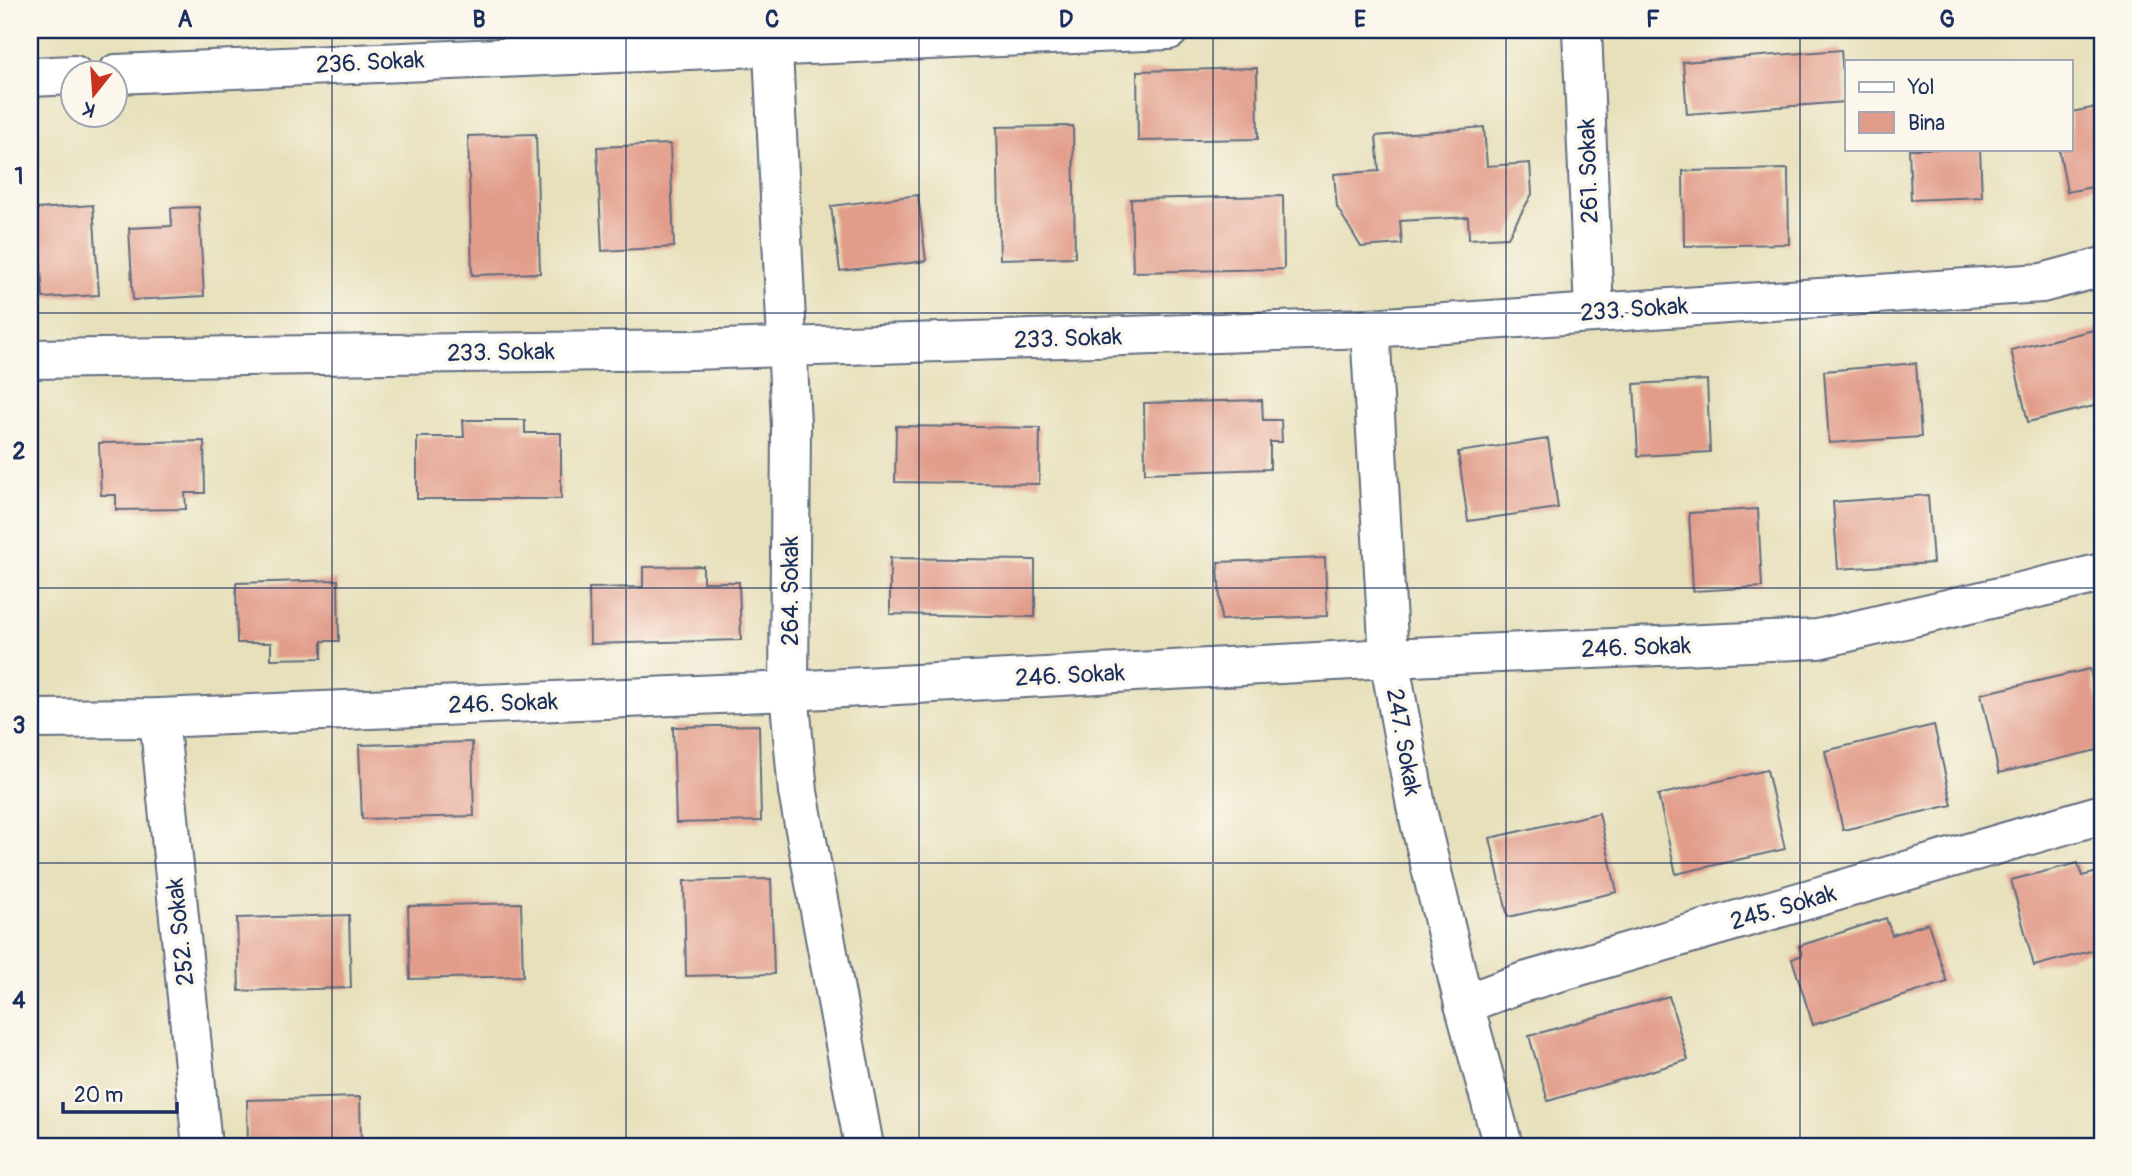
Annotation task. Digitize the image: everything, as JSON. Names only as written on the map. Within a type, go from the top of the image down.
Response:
[{"type":"street","name":"236. Sokak","points":[[130,73],[772,37],[1170,30]]},
{"type":"street","name":"261. Sokak","points":[[1582,30],[1594,312]]},
{"type":"street","name":"264. Sokak","points":[[772,37],[791,425],[789,691],[798,792],[864,1146]]},
{"type":"street","points":[[30,77],[60,76]]},
{"type":"street","name":"233. Sokak","points":[[30,359],[786,347],[1370,328],[2042,283],[2102,267]]},
{"type":"street","name":"247. Sokak","points":[[1370,328],[1389,658],[1416,806],[1464,1003],[1503,1146]]},
{"type":"street","name":"246. Sokak","points":[[30,719],[159,718],[789,691],[1389,658],[1818,639],[2102,573]]},
{"type":"street","name":"252. Sokak","points":[[159,718],[202,1146]]},
{"type":"street","name":"245. Sokak","points":[[1464,1003],[1521,983],[2102,814]]},
{"type":"building","points":[[1841,50],[1845,102],[1687,114],[1683,62]]},
{"type":"building","points":[[1257,68],[1258,139],[1138,141],[1137,71]]},
{"type":"building","points":[[2102,106],[2102,185],[2067,192],[2059,150],[2072,150],[2072,112]]},
{"type":"building","points":[[1073,126],[1075,257],[1000,259],[997,127]]},
{"type":"building","points":[[1484,127],[1487,166],[1530,163],[1532,194],[1508,237],[1469,239],[1468,217],[1400,221],[1402,244],[1361,247],[1337,207],[1334,174],[1379,171],[1376,136]]},
{"type":"building","points":[[536,134],[540,273],[472,275],[468,136]]},
{"type":"building","points":[[670,144],[674,247],[602,251],[597,147]]},
{"type":"building","points":[[1909,150],[1980,150],[1982,197],[1911,200]]},
{"type":"building","points":[[1788,169],[1789,244],[1684,246],[1683,171]]},
{"type":"building","points":[[918,195],[926,261],[840,271],[831,206]]},
{"type":"building","points":[[1283,196],[1284,269],[1133,272],[1131,199]]},
{"type":"building","points":[[93,205],[99,295],[43,298],[37,209]]},
{"type":"building","points":[[199,207],[204,296],[133,300],[129,228],[172,226],[171,208]]},
{"type":"building","points":[[2102,328],[2102,404],[2028,422],[2011,350]]},
{"type":"building","points":[[1916,363],[1921,437],[1829,443],[1824,371]]},
{"type":"building","points":[[1707,380],[1710,452],[1638,456],[1634,384]]},
{"type":"building","points":[[1262,400],[1263,420],[1281,420],[1282,442],[1270,442],[1270,469],[1145,473],[1144,403]]},
{"type":"building","points":[[463,420],[525,420],[525,433],[561,433],[561,499],[417,499],[417,437],[464,437]]},
{"type":"building","points":[[896,426],[1040,428],[1039,484],[895,482]]},
{"type":"building","points":[[1548,439],[1558,508],[1468,521],[1458,452]]},
{"type":"building","points":[[204,441],[205,493],[185,493],[186,509],[116,510],[116,495],[101,495],[99,443]]},
{"type":"building","points":[[1928,495],[1933,563],[1838,569],[1833,502]]},
{"type":"building","points":[[1758,509],[1762,587],[1693,591],[1689,513]]},
{"type":"building","points":[[890,558],[1035,560],[1035,617],[890,614]]},
{"type":"building","points":[[1325,558],[1327,616],[1221,620],[1218,562]]},
{"type":"building","points":[[703,566],[703,582],[739,582],[741,640],[590,644],[589,588],[643,587],[643,567]]},
{"type":"building","points":[[338,580],[339,641],[322,641],[322,658],[271,659],[271,643],[237,643],[236,583]]},
{"type":"building","points":[[2090,669],[2102,722],[2102,749],[1999,773],[1981,694]]},
{"type":"building","points":[[759,725],[761,821],[676,823],[673,727]]},
{"type":"building","points":[[1934,725],[1952,805],[1843,830],[1825,751]]},
{"type":"building","points":[[472,742],[474,816],[362,819],[359,745]]},
{"type":"building","points":[[1767,770],[1785,849],[1676,874],[1658,795]]},
{"type":"building","points":[[1599,813],[1617,892],[1508,917],[1490,838]]},
{"type":"building","points":[[2078,863],[2082,876],[2102,871],[2102,948],[2034,966],[2011,880]]},
{"type":"building","points":[[771,879],[774,974],[686,976],[684,881]]},
{"type":"building","points":[[521,903],[523,976],[410,979],[408,906]]},
{"type":"building","points":[[349,915],[351,988],[239,991],[237,918]]},
{"type":"building","points":[[1886,918],[1892,935],[1928,923],[1947,982],[1813,1025],[1792,959],[1802,955],[1799,946]]},
{"type":"building","points":[[1669,996],[1688,1060],[1548,1101],[1529,1036]]},
{"type":"building","points":[[360,1097],[361,1146],[248,1146],[247,1100]]}]
